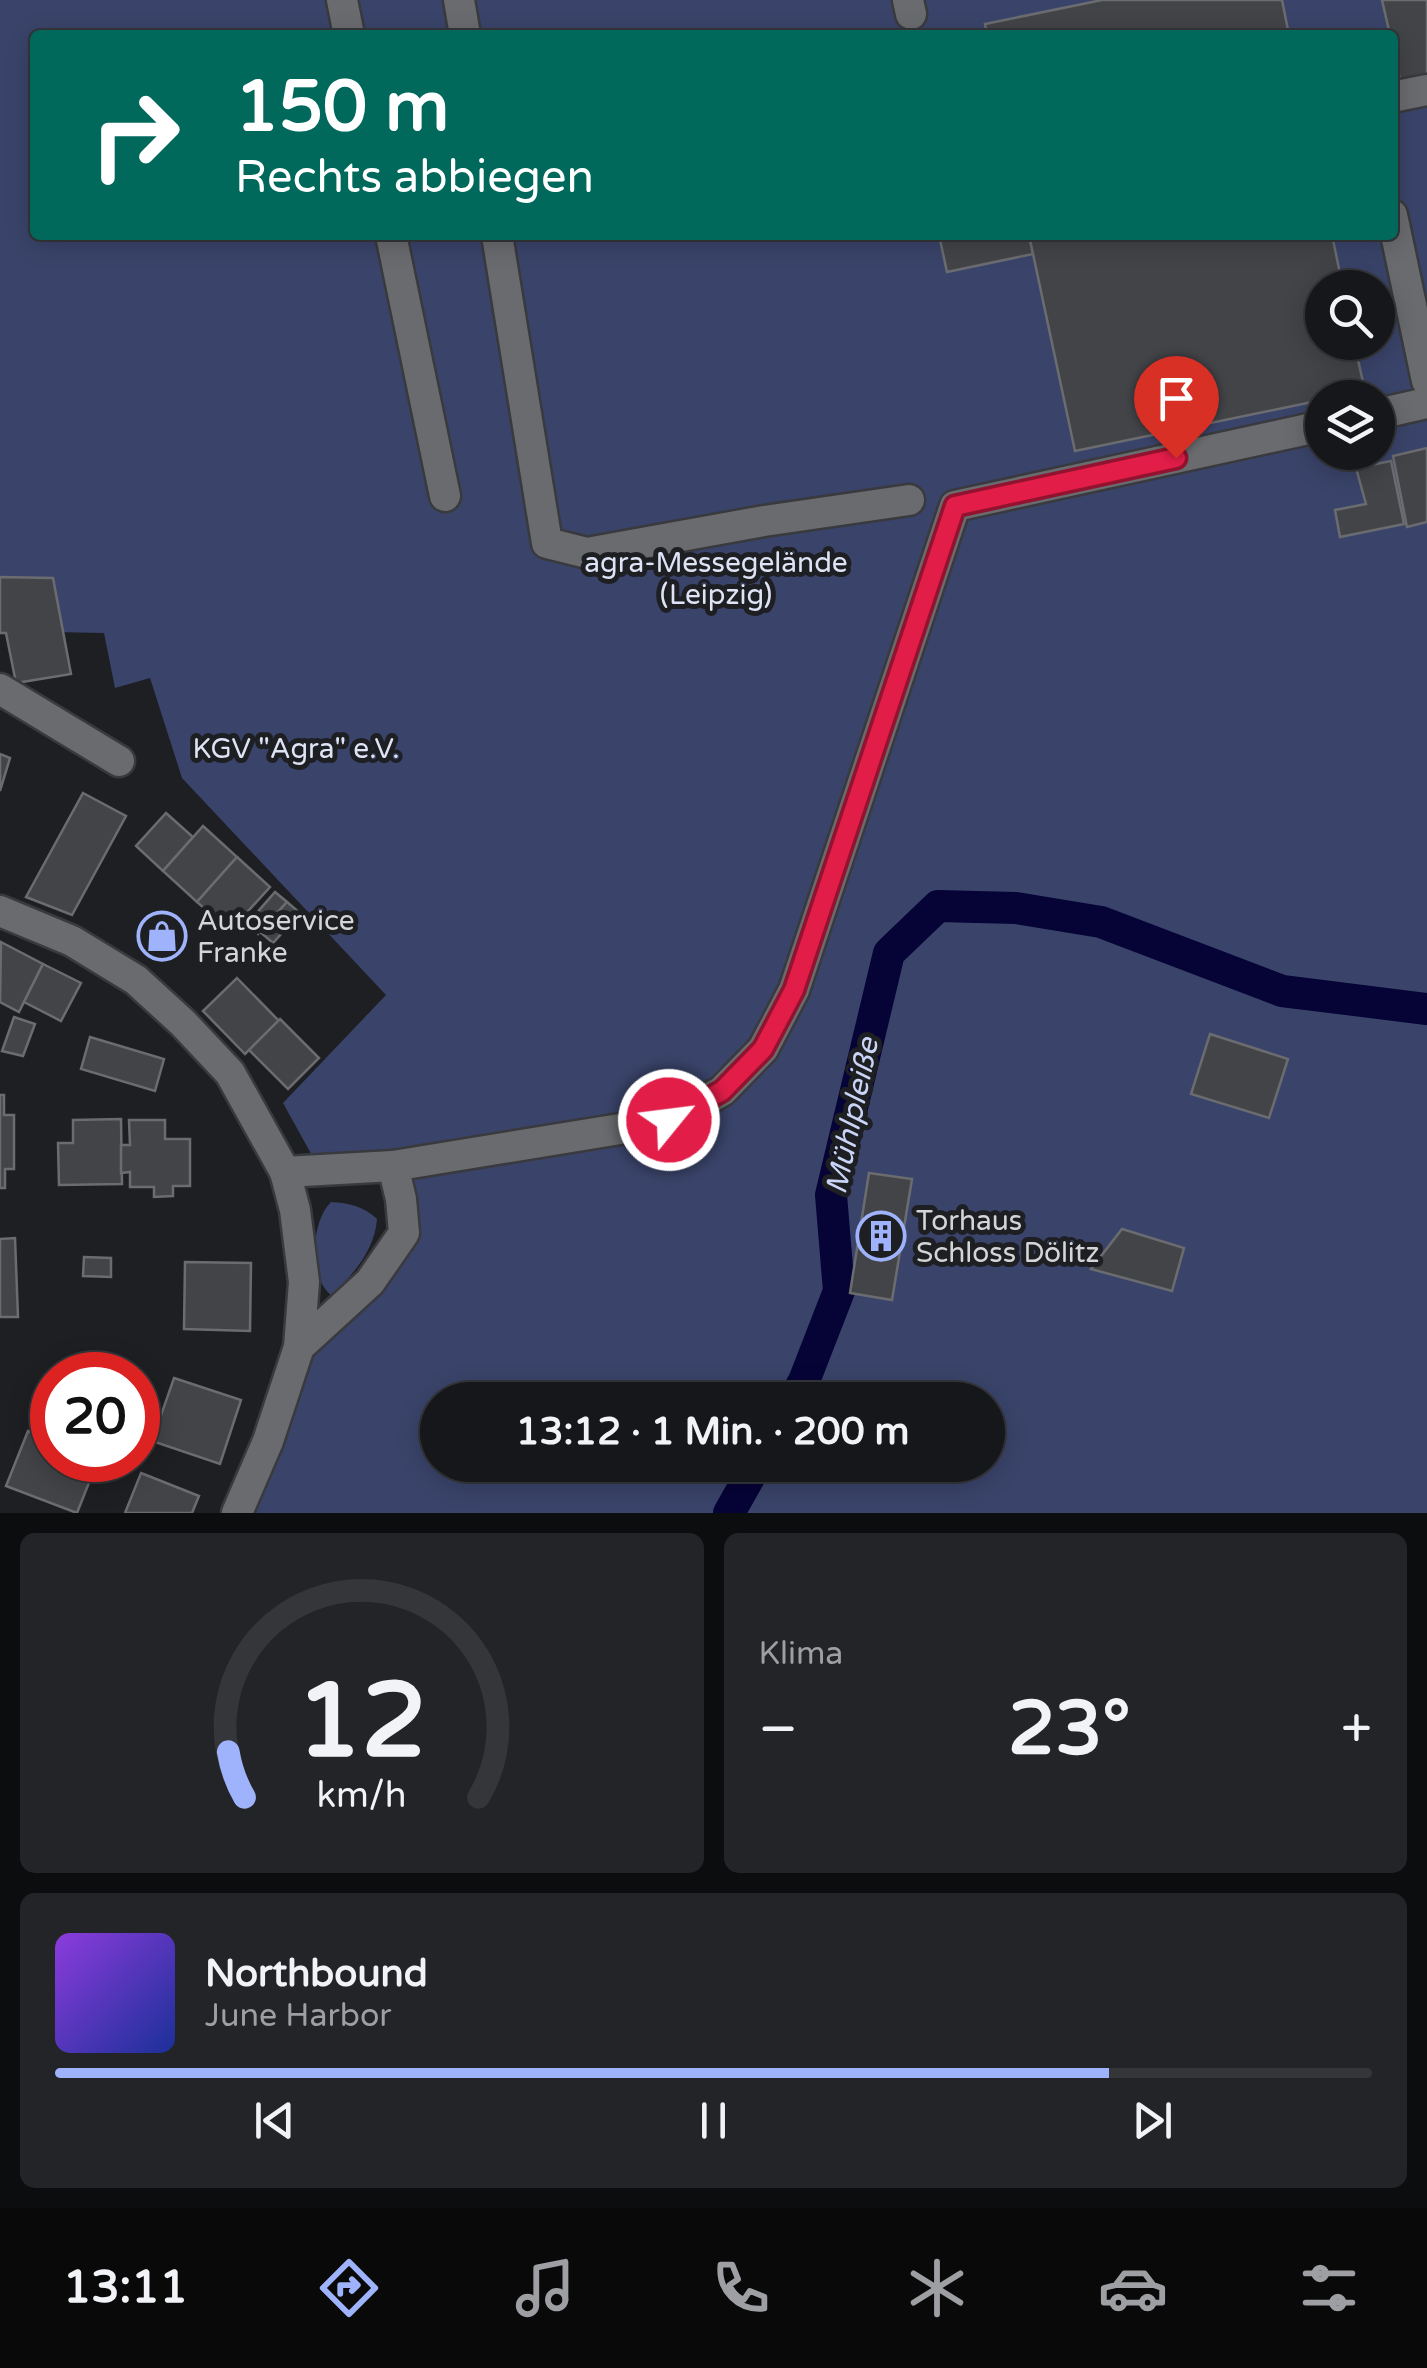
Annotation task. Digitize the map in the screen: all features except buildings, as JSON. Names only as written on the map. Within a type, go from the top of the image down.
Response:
[{"type":"street","points":[[342,0],[348,30]]},
{"type":"street","points":[[459,0],[464,30]]},
{"type":"street","points":[[1398,96],[1427,90]]},
{"type":"street","points":[[392,240],[445,496]]},
{"type":"street","points":[[498,240],[547,542],[587,553],[908,500]]},
{"type":"street","points":[[1398,240],[1425,362]]},
{"type":"street","points":[[1395,410],[1427,403]]},
{"type":"street","points":[[285,1172],[393,1166],[669,1120],[722,1091],[763,1049],[794,990],[955,506],[1305,430]]},
{"type":"street","points":[[0,689],[119,761]]},
{"type":"street","points":[[0,911],[72,941],[136,980],[184,1023],[230,1073],[285,1172],[295,1210],[304,1282],[299,1348],[268,1441],[236,1513]]},
{"type":"street","points":[[299,1348],[370,1282],[404,1233],[393,1166]]},
{"type":"green space","points":[[0,0],[1427,0],[1427,1513],[237,1513],[299,1347],[404,1233],[393,1166],[314,1159],[283,1103],[386,995],[182,778],[150,678],[115,688],[104,633],[0,631]]},
{"type":"green space","points":[[331,1202],[356,1206],[377,1219],[362,1261],[331,1295],[318,1276],[315,1249],[319,1222]]},
{"type":"waterway","name":"Mühlpleiße","points":[[803,1382],[839,1291],[831,1195],[889,953],[938,906],[1016,908],[1101,922],[1282,991],[1427,1009]]},
{"type":"waterway","name":"Mühlpleiße","points":[[729,1513],[746,1482]]},
{"type":"place","name":"Autoservice Franke","points":[[162,936]]},
{"type":"place","name":"Torhaus Schloss Dölitz","points":[[881,1236]]},
{"type":"route","points":[[669,1120],[722,1091],[763,1049],[794,990],[955,506],[1176,458]]},
{"type":"park label","name":"agra-Messegelände (Leipzig)","points":[[716,578]]},
{"type":"park label","name":"KGV \"Agra\" e.V.","points":[[296,748]]}]
